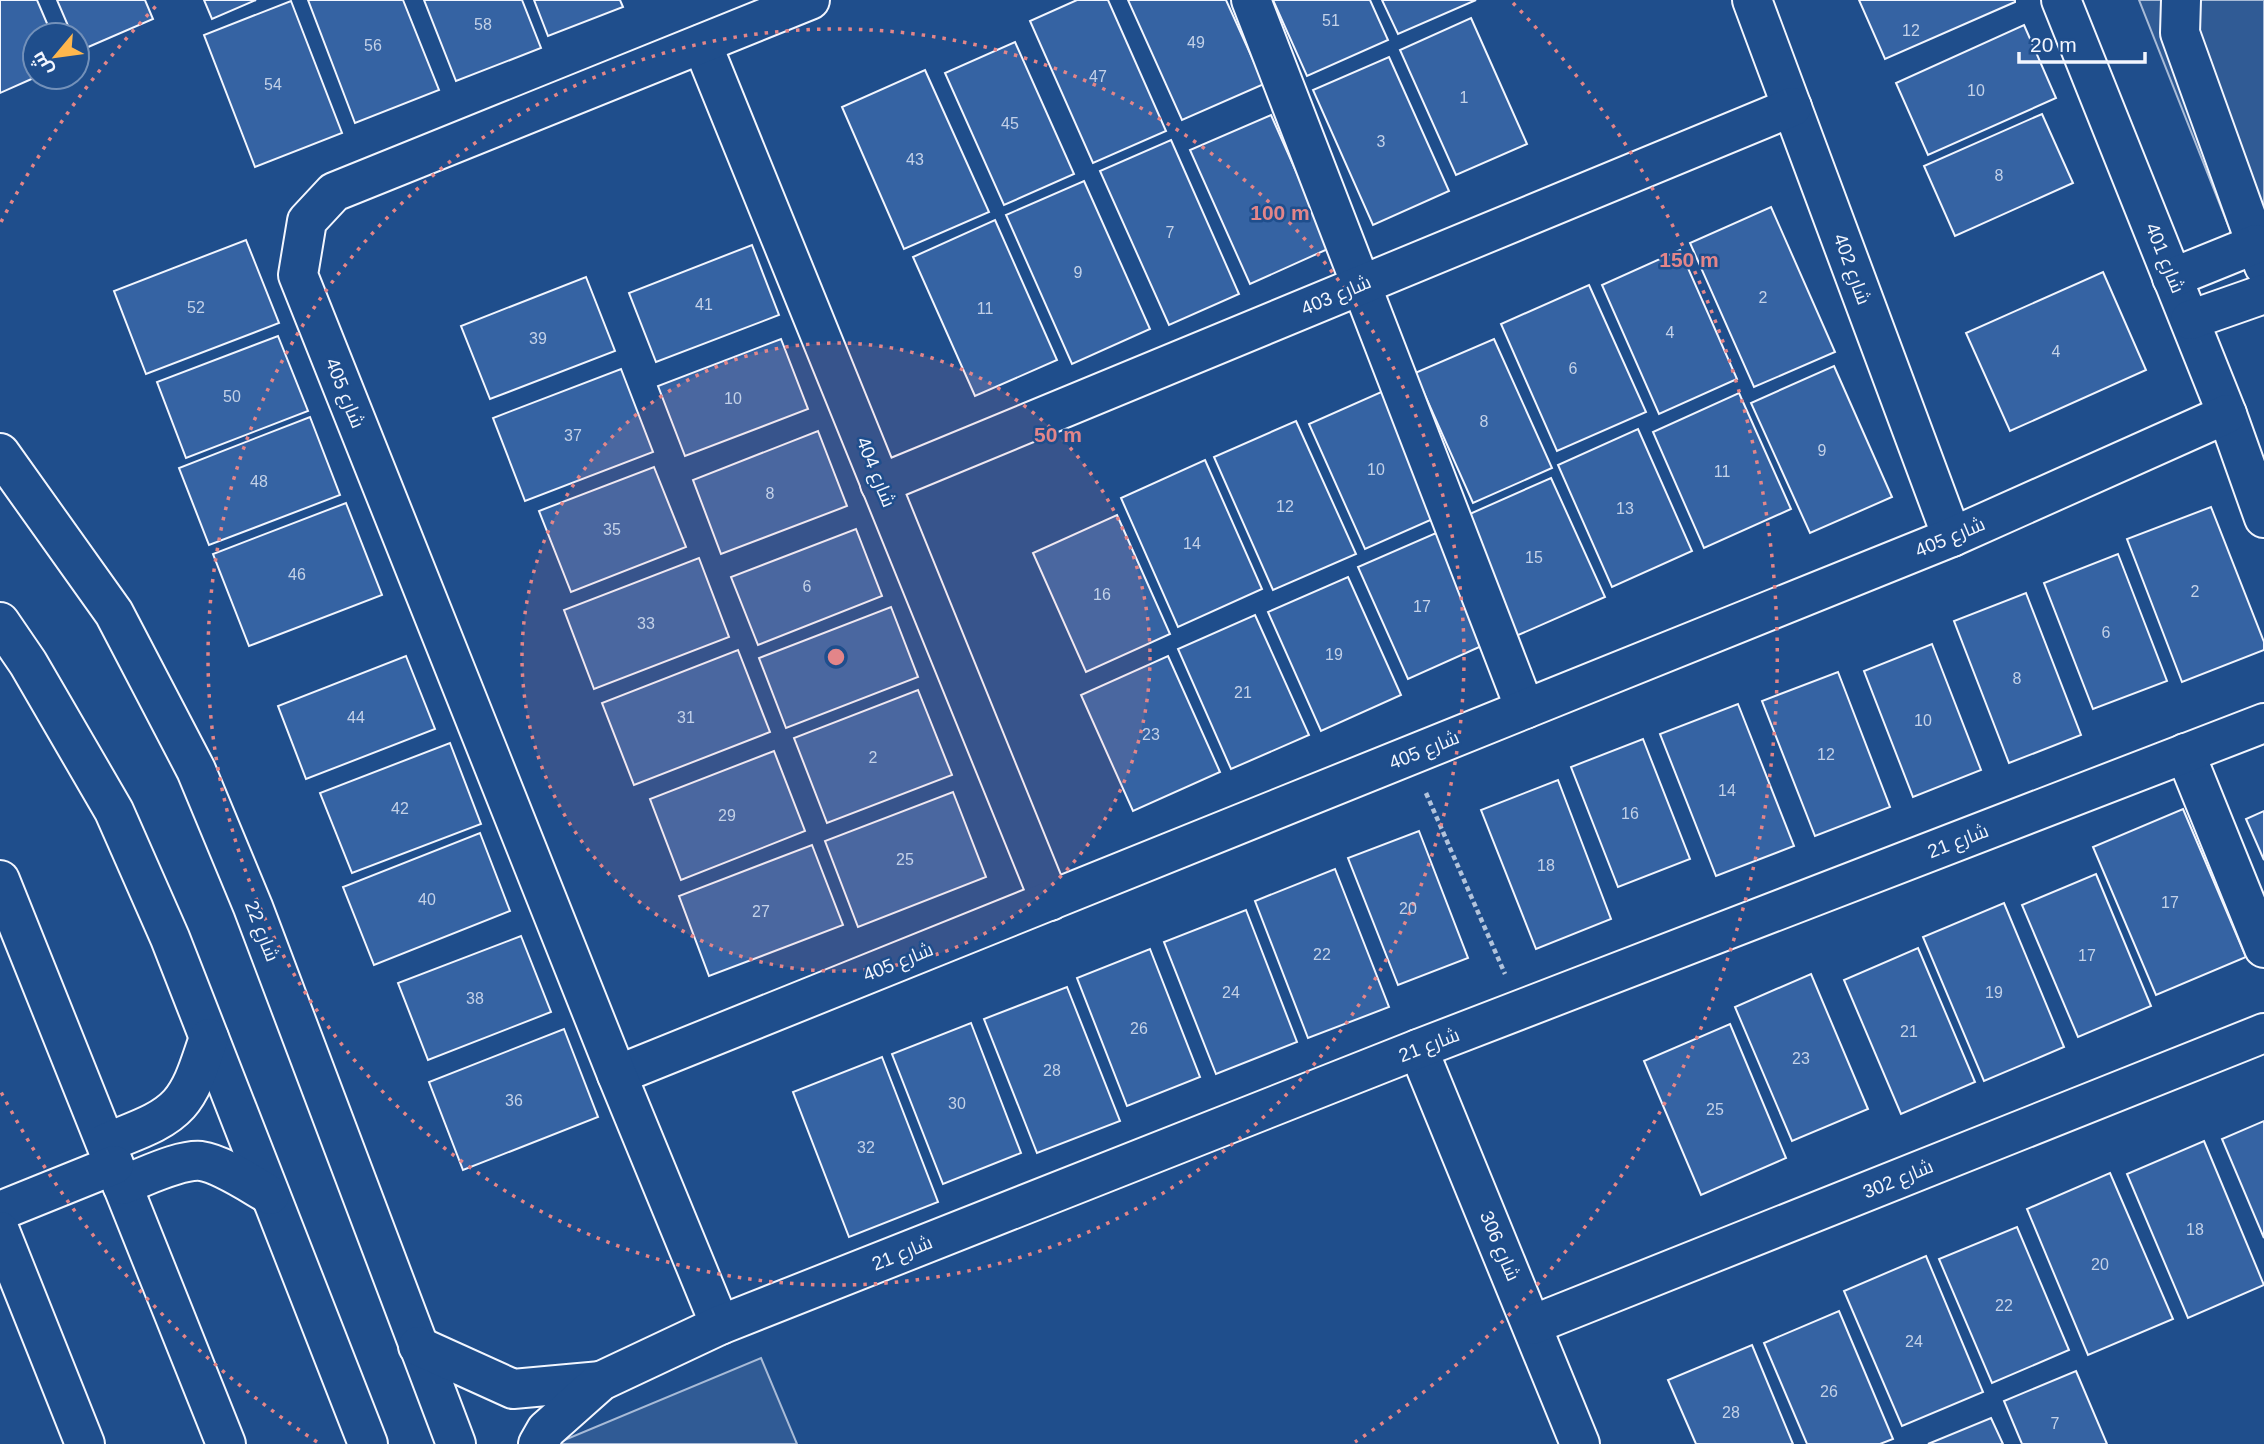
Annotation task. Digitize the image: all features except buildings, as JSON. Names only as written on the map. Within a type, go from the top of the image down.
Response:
[{"type":"street","name":"شارع 405","points":[[720,1325],[617,1075],[298,275],[307,221],[334,192],[810,0]]},
{"type":"street","points":[[1251,0],[1525,709]]},
{"type":"street","name":"شارع 402","points":[[1752,0],[1952,537]]},
{"type":"street","name":"شارع 401","points":[[2061,0],[2227,414],[2264,518]]},
{"type":"street","points":[[2172,278],[2260,255],[2180,33],[2180,0]]},
{"type":"street","name":"شارع 404","points":[[702,44],[1050,901]]},
{"type":"street","name":"شارع 403","points":[[880,484],[1792,107]]},
{"type":"street","points":[[2190,320],[2264,294]]},
{"type":"street","name":"شارع 405","points":[[617,1075],[1952,537],[2227,414]]},
{"type":"street","name":"شارع 22","points":[[0,453],[114,613],[195,770],[253,907],[456,1444]]},
{"type":"street","points":[[0,622],[28,663],[114,811],[170,938],[270,1195],[359,1439]]},
{"type":"street","name":"شارع 21","points":[[538,1444],[545,1430],[600,1381],[720,1325],[1418,1049],[2264,723]]},
{"type":"street","points":[[2185,753],[2264,948]]},
{"type":"street","points":[[0,880],[226,1444]]},
{"type":"street","name":"شارع 302","points":[[1532,1325],[2264,1033]]},
{"type":"street","points":[[114,1165],[180,1103],[194,1078],[209,1038]]},
{"type":"street","name":"شارع 306","points":[[1418,1049],[1580,1444]]},
{"type":"street","points":[[0,1211],[114,1165],[177,1165],[201,1161],[270,1195]]},
{"type":"street","points":[[0,1231],[85,1444]]},
{"type":"street","name":"شارع 21","points":[[418,1346],[513,1389],[600,1381]]},
{"type":"path","points":[[1409,756],[1521,1010]]},
{"type":"shaded area","points":[[2139,0],[2264,0],[2264,316]]},
{"type":"shaded area","points":[[761,1358],[797,1444],[555,1444]]}]
